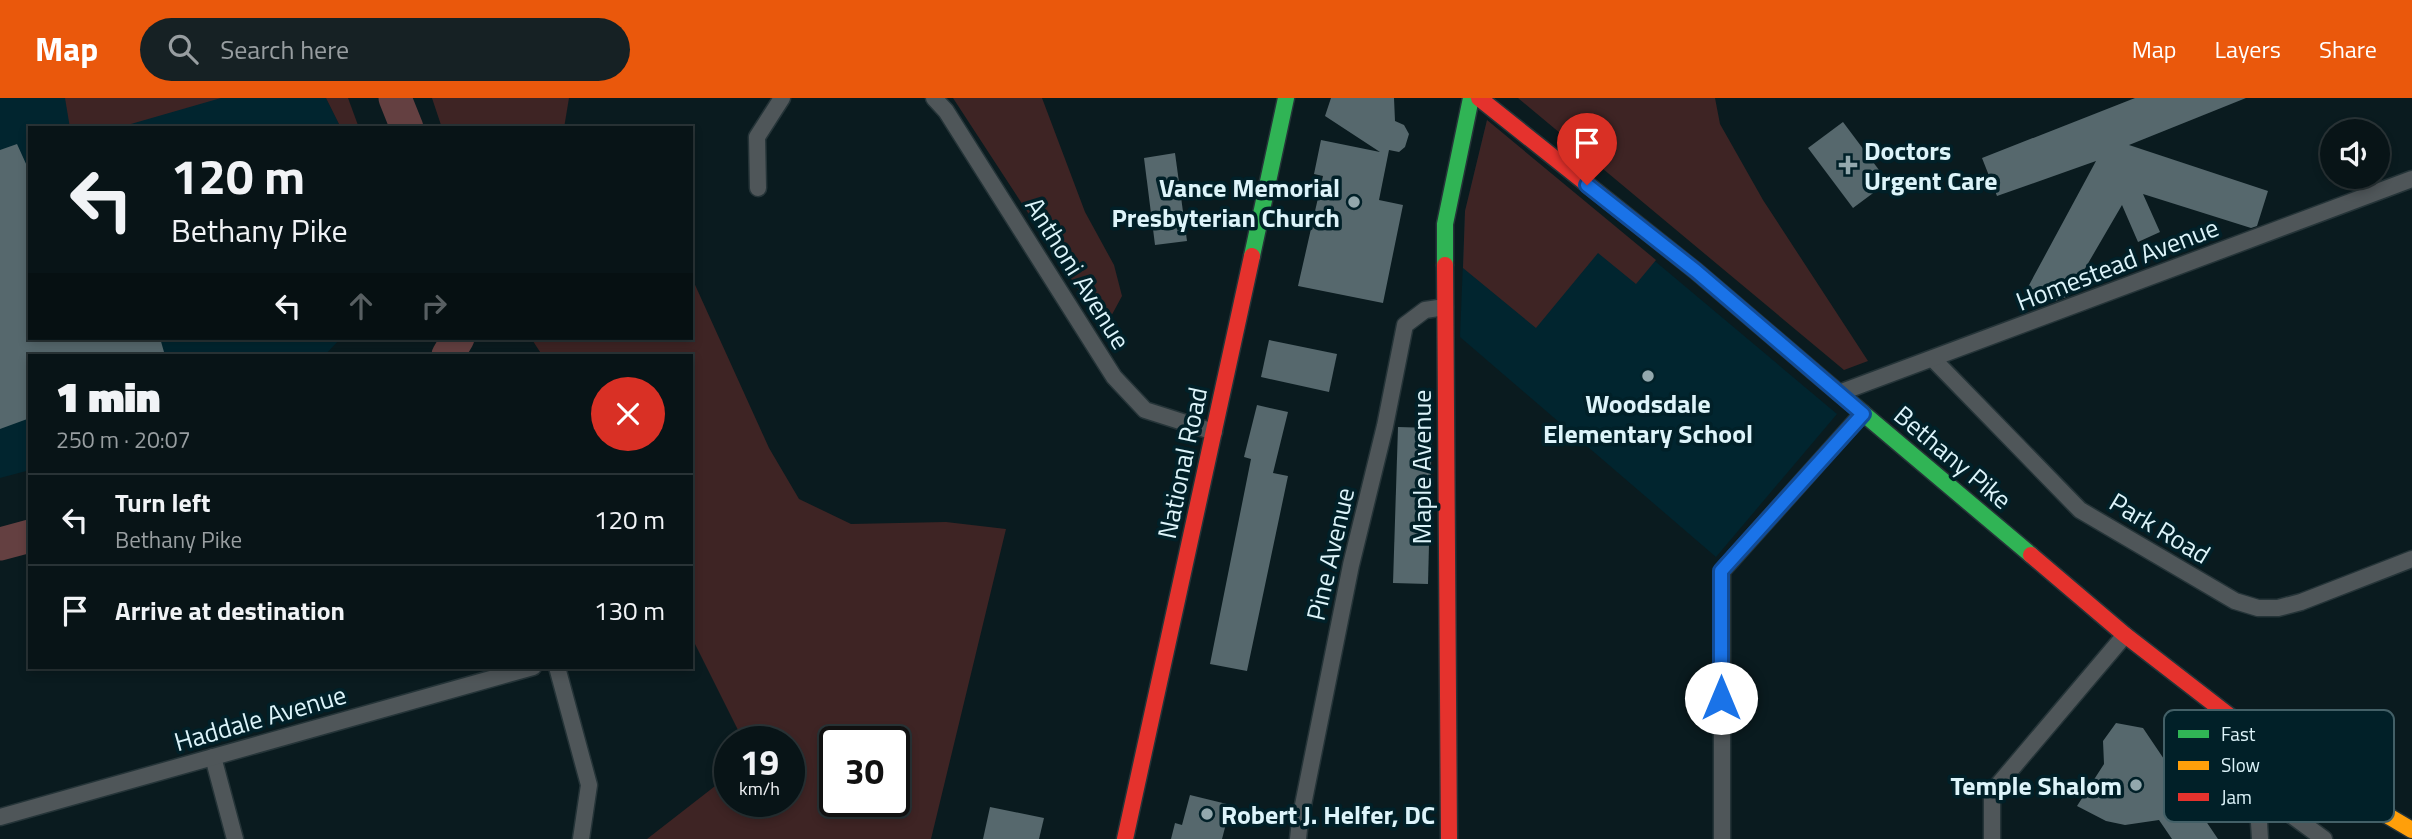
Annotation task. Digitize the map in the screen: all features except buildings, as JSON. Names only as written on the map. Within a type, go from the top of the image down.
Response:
[{"type":"main road","name":"National Road","points":[[1125,839],[1286,98]]},
{"type":"main road","name":"Maple Avenue","points":[[1449,839],[1445,224],[1471,98]]},
{"type":"main road","name":"Bethany Pike","points":[[1479,98],[1696,271],[2125,635],[2223,710]]},
{"type":"main road","name":"Bethany Pike","points":[[2394,819],[2412,830]]},
{"type":"street","points":[[758,188],[757,138],[782,98]]},
{"type":"street","name":"Anthoni Avenue","points":[[934,98],[946,111],[1114,377],[1145,410],[1214,432]]},
{"type":"street","name":"Homestead Avenue","points":[[1839,393],[2412,179]]},
{"type":"street","name":"Pine Avenue","points":[[1298,839],[1348,578],[1385,426],[1405,325],[1425,310],[1445,307]]},
{"type":"street","name":"Park Road","points":[[1933,359],[2080,510],[2235,601],[2258,608],[2278,608],[2301,602],[2412,559]]},
{"type":"street","points":[[1722,839],[1721,571],[1863,414]]},
{"type":"street","points":[[1992,839],[1992,792],[2125,635]]},
{"type":"street","name":"Haddale Avenue","points":[[0,817],[526,669]]},
{"type":"street","points":[[558,669],[589,785],[581,839]]},
{"type":"street","points":[[213,757],[235,839]]},
{"type":"street","points":[[2301,822],[2324,839]]},
{"type":"shaded area","points":[[0,98],[326,98],[340,126],[28,126],[28,340],[339,340],[326,354],[28,354],[28,471],[0,478]]},
{"type":"shaded area","points":[[65,98],[221,98],[124,126],[70,126]]},
{"type":"shaded area","points":[[326,98],[348,98],[358,126],[340,126]]},
{"type":"shaded area","points":[[432,98],[569,98],[564,126],[441,126]]},
{"type":"shaded area","points":[[953,98],[1042,98],[1085,212],[1114,265],[1122,296],[1108,322],[1087,303]]},
{"type":"shaded area","points":[[1518,98],[1715,98],[1720,124],[1763,200],[1868,361],[1844,370]]},
{"type":"shaded area","name":"Woodsdale Elementary School","points":[[1487,120],[1837,414],[1716,557],[1460,337],[1465,211]]},
{"type":"shaded area","points":[[1487,120],[1656,260],[1636,284],[1598,253],[1536,328],[1463,268],[1465,211]]},
{"type":"shaded area","points":[[693,280],[769,448],[799,499],[851,524],[946,522],[1006,529],[931,839],[647,839],[714,787],[714,817],[805,817],[805,726],[736,726],[693,640],[693,354],[541,354],[532,340],[693,340]]},
{"type":"waterway","points":[[395,98],[406,126]]},
{"type":"waterway","points":[[449,354],[457,340]]},
{"type":"waterway","points":[[0,544],[28,537]]},
{"type":"traffic: fast","points":[[1252,256],[1286,98]]},
{"type":"traffic: fast","points":[[1445,265],[1445,224],[1471,98]]},
{"type":"traffic: fast","points":[[1813,371],[2031,555]]},
{"type":"traffic: slow","points":[[2394,819],[2412,830]]},
{"type":"traffic: jam","points":[[1479,98],[1696,271],[1813,371]]},
{"type":"traffic: jam","points":[[1125,839],[1252,256]]},
{"type":"traffic: jam","points":[[1445,265],[1449,839]]},
{"type":"traffic: jam","points":[[2031,555],[2125,635],[2222,710]]},
{"type":"place","name":"Doctors Urgent Care","points":[[1848,165]]},
{"type":"place","name":"Vance Memorial Presbyterian Church","points":[[1354,202]]},
{"type":"place","name":"Woodsdale Elementary School","points":[[1648,376]]},
{"type":"place","name":"Temple Shalom","points":[[2136,785]]},
{"type":"place","name":"Robert J. Helfer, DC","points":[[1207,814]]},
{"type":"route","points":[[1587,185],[1696,271],[1863,414],[1721,571],[1721,698]]}]
